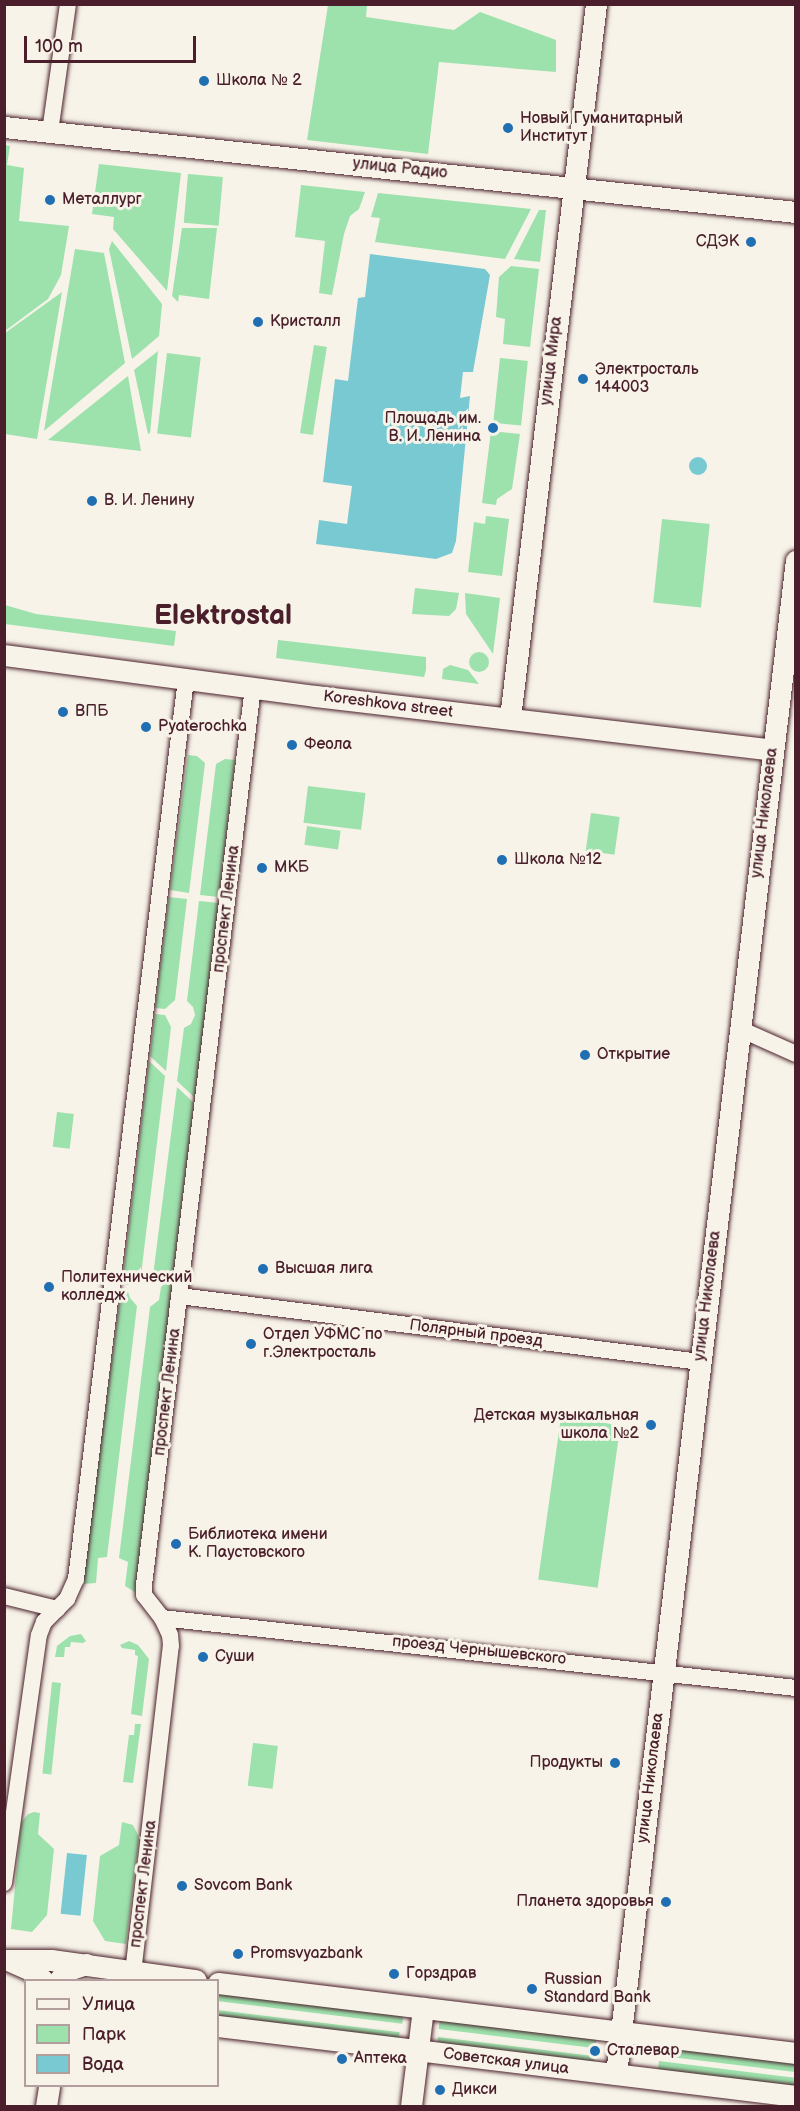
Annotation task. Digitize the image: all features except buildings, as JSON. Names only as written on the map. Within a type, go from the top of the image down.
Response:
[{"type":"main road","name":"улица Мира","points":[[510,718],[596,4]]},
{"type":"main road","name":"улица Радио","points":[[4,127],[573,186],[795,212]]},
{"type":"main road","name":"улица Николаева","points":[[616,2074],[795,561]]},
{"type":"main road","name":"Koreshkova street","points":[[4,655],[773,750]]},
{"type":"main road","points":[[6,1960],[51,1960],[86,1964],[123,1976],[178,1979]]},
{"type":"main road","points":[[6,1960],[24,1966],[42,1979]]},
{"type":"main road","points":[[60,1979],[68,1970],[86,1964]]},
{"type":"main road","points":[[219,1983],[795,2053]]},
{"type":"main road","points":[[411,2106],[423,2008]]},
{"type":"main road","name":"Советская улица","points":[[219,2026],[795,2096]]},
{"type":"main road","points":[[46,2106],[49,2087]]},
{"type":"street","points":[[50,132],[68,4]]},
{"type":"street","points":[[4,1883],[39,1635],[44,1622],[71,1593],[76,1579],[186,679]]},
{"type":"street","name":"проспект Ленина","points":[[123,1976],[171,1646],[170,1635],[162,1617],[147,1603],[144,1596],[144,1585],[253,687]]},
{"type":"street","points":[[740,1029],[795,1054]]},
{"type":"street","name":"Полярный проезд","points":[[180,1296],[700,1362]]},
{"type":"street","points":[[4,1596],[57,1609]]},
{"type":"street","name":"проезд Чернышевского","points":[[162,1617],[795,1688]]},
{"type":"green space","points":[[328,5],[367,5],[366,17],[454,30],[480,12],[556,40],[556,72],[439,62],[428,154],[307,140]]},
{"type":"green space","name":"Металлург","points":[[5,145],[10,146],[7,165],[24,168],[19,221],[69,226],[61,275],[48,299],[5,331]]},
{"type":"green space","points":[[99,164],[181,173],[167,291],[113,229],[114,217],[92,214]]},
{"type":"green space","points":[[188,174],[223,177],[219,226],[184,223]]},
{"type":"green space","points":[[301,185],[365,192],[359,209],[350,216],[344,234],[332,295],[319,293],[325,241],[295,237]]},
{"type":"green space","points":[[378,193],[531,209],[505,259],[375,242],[380,218],[371,217]]},
{"type":"green space","points":[[539,210],[546,210],[540,262],[514,259]]},
{"type":"green space","points":[[182,228],[217,228],[209,299],[179,295],[178,302],[172,296]]},
{"type":"green space","points":[[112,241],[162,304],[159,336],[132,359],[109,249]]},
{"type":"green space","points":[[75,249],[104,253],[125,363],[44,431]]},
{"type":"green space","points":[[511,266],[539,269],[530,347],[503,344],[505,319],[496,317],[499,277]]},
{"type":"green space","points":[[62,292],[37,439],[5,434],[5,333]]},
{"type":"green space","points":[[314,345],[327,347],[313,435],[300,433]]},
{"type":"green space","points":[[158,351],[150,433],[148,434],[134,370]]},
{"type":"green space","points":[[167,353],[201,357],[191,438],[157,433]]},
{"type":"green space","points":[[500,358],[528,361],[521,426],[493,423]]},
{"type":"green space","points":[[128,376],[141,451],[48,440]]},
{"type":"green space","points":[[491,431],[520,434],[512,489],[497,499],[496,505],[482,503]]},
{"type":"green space","points":[[486,516],[509,519],[502,576],[468,572],[474,522],[485,524]]},
{"type":"green space","points":[[662,519],[710,524],[701,608],[653,603]]},
{"type":"green space","points":[[415,588],[459,593],[456,609],[449,616],[412,614]]},
{"type":"green space","points":[[465,593],[500,598],[493,654],[466,614]]},
{"type":"green space","points":[[5,605],[36,614],[176,631],[174,646],[5,624]]},
{"type":"green space","points":[[278,640],[426,657],[426,670],[424,677],[276,658]]},
{"type":"green space","points":[[479,652],[486,655],[489,662],[486,669],[479,672],[472,669],[469,662],[472,655]]},
{"type":"green space","points":[[450,665],[468,670],[479,684],[442,679],[443,669]]},
{"type":"green space","points":[[188,755],[197,756],[205,763],[189,893],[170,890]]},
{"type":"green space","points":[[225,759],[235,760],[219,897],[200,895],[216,764]]},
{"type":"green space","points":[[308,786],[366,793],[361,830],[303,823]]},
{"type":"green space","points":[[591,813],[620,817],[614,855],[586,851]]},
{"type":"green space","points":[[307,826],[341,831],[338,850],[304,845]]},
{"type":"green space","points":[[169,897],[187,899],[175,1000],[165,1009],[155,1008]]},
{"type":"green space","points":[[199,901],[219,903],[195,1098],[177,1081],[184,1028],[191,1024],[195,1015],[193,1007],[187,1001]]},
{"type":"green space","points":[[155,1014],[165,1015],[171,1027],[166,1071],[150,1056]]},
{"type":"green space","points":[[149,1061],[165,1076],[141,1275],[132,1279],[129,1285],[122,1284]]},
{"type":"green space","points":[[177,1087],[194,1103],[173,1277],[168,1276],[160,1284],[153,1276]]},
{"type":"green space","points":[[57,1112],[74,1114],[70,1149],[53,1147]]},
{"type":"green space","points":[[168,1280],[173,1281],[135,1592],[125,1586],[128,1562],[119,1558],[150,1307],[159,1300],[161,1287]]},
{"type":"green space","points":[[121,1291],[128,1292],[137,1306],[107,1557],[98,1558],[96,1583],[82,1584]]},
{"type":"green space","points":[[561,1417],[620,1425],[598,1588],[538,1579]]},
{"type":"green space","points":[[81,1634],[86,1641],[71,1642],[70,1647],[65,1647],[64,1657],[55,1657],[57,1646],[70,1636]]},
{"type":"green space","points":[[129,1641],[138,1645],[149,1659],[142,1716],[131,1714],[138,1656],[135,1655],[135,1650],[122,1648],[120,1645]]},
{"type":"green space","points":[[52,1682],[61,1683],[51,1774],[42,1773]]},
{"type":"green space","points":[[135,1724],[141,1724],[133,1783],[123,1782],[129,1735],[134,1735]]},
{"type":"green space","points":[[253,1743],[278,1746],[273,1789],[248,1786]]},
{"type":"green space","points":[[40,1813],[38,1834],[54,1849],[47,1915],[32,1932],[11,1929],[21,1823],[28,1814]]},
{"type":"green space","points":[[122,1822],[133,1825],[139,1837],[126,1944],[105,1941],[93,1921],[100,1856],[119,1845]]},
{"type":"green space","points":[[219,1990],[404,2013],[402,2024],[219,2001]]},
{"type":"green space","points":[[219,2010],[400,2032],[398,2042],[219,2020]]},
{"type":"green space","points":[[440,2018],[597,2037],[595,2048],[439,2029]]},
{"type":"green space","points":[[438,2037],[595,2056],[593,2067],[437,2048]]},
{"type":"green space","points":[[641,2041],[795,2059],[795,2072],[646,2054],[640,2047]]},
{"type":"green space","points":[[659,2061],[795,2078],[793,2095],[657,2078]]},
{"type":"water","points":[[370,254],[485,269],[490,275],[473,372],[463,372],[460,398],[470,396],[456,541],[452,553],[436,559],[316,544],[319,520],[347,524],[352,486],[323,482],[335,379],[348,381],[358,298],[365,297]]},
{"type":"water","points":[[698,457],[704,460],[707,466],[704,472],[698,475],[692,472],[689,466],[692,460]]},
{"type":"water","points":[[67,1853],[87,1855],[81,1916],[61,1914]]},
{"type":"place","name":"Школа № 2","points":[[204,81]]},
{"type":"place","name":"Новый Гуманитарный Институт","points":[[508,128]]},
{"type":"place","name":"Металлург","points":[[50,200]]},
{"type":"place","name":"СДЭК","points":[[751,242]]},
{"type":"place","name":"Кристалл","points":[[258,322]]},
{"type":"place","name":"Электросталь 144003","points":[[583,379]]},
{"type":"place","name":"Площадь им. В. И. Ленина","points":[[493,428]]},
{"type":"place","name":"В. И. Ленину","points":[[92,501]]},
{"type":"place","name":"ВПБ","points":[[63,712]]},
{"type":"place","name":"Pyaterochka","points":[[146,727]]},
{"type":"place","name":"Феола","points":[[292,745]]},
{"type":"place","name":"Школа №12","points":[[502,860]]},
{"type":"place","name":"МКБ","points":[[262,868]]},
{"type":"place","name":"Открытие","points":[[585,1055]]},
{"type":"place","name":"Высшая лига","points":[[263,1269]]},
{"type":"place","name":"Политехнический колледж","points":[[49,1287]]},
{"type":"place","name":"Отдел УФМС по г.Электросталь","points":[[251,1344]]},
{"type":"place","name":"Детская музыкальная школа №2","points":[[651,1425]]},
{"type":"place","name":"Библиотека имени К. Паустовского","points":[[176,1544]]},
{"type":"place","name":"Суши","points":[[203,1657]]},
{"type":"place","name":"Продукты","points":[[615,1763]]},
{"type":"place","name":"Sovcom Bank","points":[[182,1886]]},
{"type":"place","name":"Планета здоровья","points":[[666,1902]]},
{"type":"place","name":"Promsvyazbank","points":[[238,1954]]},
{"type":"place","name":"Горздрав","points":[[394,1974]]},
{"type":"place","name":"Russian Standard Bank","points":[[532,1989]]},
{"type":"place","name":"Сталевар","points":[[595,2051]]},
{"type":"place","name":"Аптека","points":[[342,2059]]},
{"type":"place","name":"Дикси","points":[[440,2090]]},
{"type":"district","name":"Elektrostal","points":[[223,616]]}]
